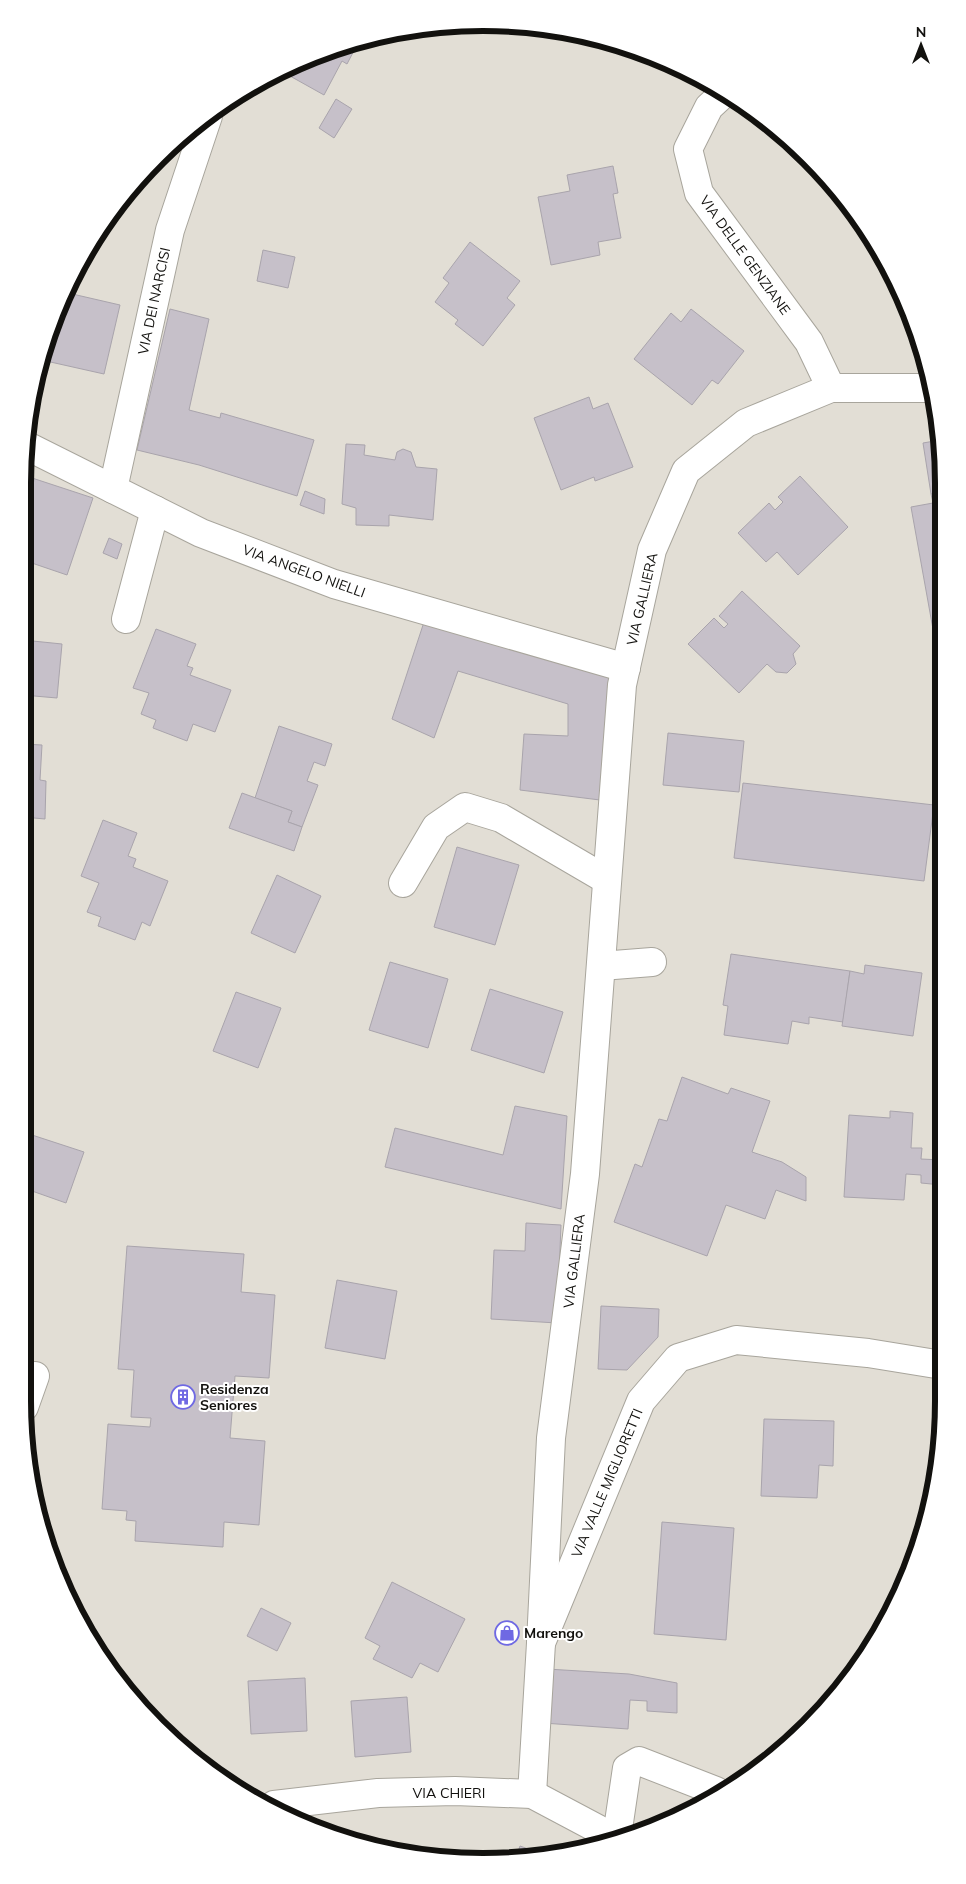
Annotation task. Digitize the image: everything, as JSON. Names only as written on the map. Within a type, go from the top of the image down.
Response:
[{"type":"street","name":"VIA DELLE GENZIANE","points":[[719,98],[709,107],[688,148],[699,193],[809,342],[832,388]]},
{"type":"street","name":"VIA DEI NARCISI","points":[[114,489],[170,230],[204,128]]},
{"type":"street","name":"VIA GALLIERA","points":[[541,1643],[552,1438],[585,1174],[622,686],[652,550],[686,471],[746,423],[832,388],[924,388]]},
{"type":"street","name":"VIA ANGELO NIELLI","points":[[32,449],[201,533],[334,584],[626,668]]},
{"type":"street","points":[[126,619],[154,510]]},
{"type":"street","points":[[403,883],[436,827],[464,806],[501,818],[607,880]]},
{"type":"street","points":[[601,966],[652,962]]},
{"type":"street","name":"VIA VALLE MIGLIORETTI","points":[[532,1794],[541,1643],[641,1401],[678,1358],[736,1340],[868,1353],[935,1365]]},
{"type":"street","points":[[31,1388],[35,1376]]},
{"type":"street","points":[[618,1832],[627,1768],[639,1761],[713,1790]]},
{"type":"street","name":"VIA CHIERI","points":[[280,1804],[378,1793],[455,1791],[532,1794],[608,1835]]},
{"type":"building","points":[[354,50],[347,64],[342,61],[324,95],[289,75]]},
{"type":"building","points":[[336,99],[352,109],[334,138],[319,128]]},
{"type":"building","points":[[613,166],[618,193],[613,194],[621,238],[598,242],[600,255],[551,265],[538,197],[570,191],[567,175]]},
{"type":"building","points":[[470,242],[520,281],[507,298],[515,305],[483,346],[455,324],[458,320],[435,302],[449,283],[443,278]]},
{"type":"building","points":[[263,250],[295,257],[288,288],[257,281]]},
{"type":"building","points":[[73,294],[120,305],[104,374],[48,362],[55,338]]},
{"type":"building","points":[[170,309],[209,319],[189,410],[220,418],[221,413],[314,440],[297,496],[199,465],[137,450]]},
{"type":"building","points":[[691,309],[744,351],[718,384],[712,380],[692,405],[634,359],[671,313],[681,322]]},
{"type":"building","points":[[589,397],[593,409],[608,403],[633,467],[595,481],[594,477],[561,490],[534,418]]},
{"type":"building","points":[[933,441],[935,494],[931,494],[923,443]]},
{"type":"building","points":[[346,444],[365,445],[364,455],[395,460],[397,452],[403,449],[411,452],[416,467],[437,469],[433,520],[389,515],[389,526],[356,525],[356,508],[342,504]]},
{"type":"building","points":[[800,476],[848,527],[798,575],[777,552],[766,562],[738,533],[769,503],[775,510],[783,502],[778,497]]},
{"type":"building","points":[[31,478],[93,498],[67,575],[31,563]]},
{"type":"building","points":[[305,491],[325,499],[324,514],[300,505]]},
{"type":"building","points":[[931,494],[935,494],[935,640],[911,507],[933,503]]},
{"type":"building","points":[[109,538],[122,544],[117,559],[103,553]]},
{"type":"building","points":[[742,591],[800,646],[793,654],[796,664],[787,673],[776,672],[767,664],[739,693],[688,644],[714,618],[724,628],[728,624],[719,616]]},
{"type":"building","points":[[425,619],[611,675],[600,800],[520,790],[524,734],[568,736],[568,704],[458,671],[434,738],[392,719]]},
{"type":"building","points":[[156,629],[196,644],[187,666],[193,668],[190,675],[231,690],[215,732],[193,724],[187,741],[153,728],[156,720],[141,714],[149,693],[133,688]]},
{"type":"building","points":[[31,641],[62,644],[57,698],[31,696]]},
{"type":"building","points":[[279,726],[332,744],[325,766],[314,762],[307,781],[318,785],[302,827],[288,822],[292,811],[255,798]]},
{"type":"building","points":[[668,733],[744,741],[739,792],[663,785]]},
{"type":"building","points":[[31,744],[42,745],[40,780],[46,781],[45,819],[31,818]]},
{"type":"building","points":[[743,783],[934,805],[924,881],[734,858]]},
{"type":"building","points":[[242,793],[292,811],[288,822],[302,827],[294,851],[229,828]]},
{"type":"building","points":[[103,820],[137,833],[128,856],[136,859],[133,867],[168,881],[150,926],[142,922],[135,940],[98,926],[101,917],[87,912],[99,883],[81,876]]},
{"type":"building","points":[[457,847],[519,865],[495,945],[434,927]]},
{"type":"building","points":[[277,875],[321,896],[295,953],[251,933]]},
{"type":"building","points":[[731,954],[850,971],[843,1022],[809,1017],[809,1024],[792,1021],[788,1044],[724,1035],[728,1006],[723,1005]]},
{"type":"building","points":[[390,962],[448,979],[428,1048],[369,1030]]},
{"type":"building","points":[[865,965],[922,973],[913,1036],[842,1026],[850,971],[864,974]]},
{"type":"building","points":[[490,989],[563,1012],[544,1073],[471,1050]]},
{"type":"building","points":[[236,992],[281,1008],[258,1068],[213,1051]]},
{"type":"building","points":[[682,1077],[728,1094],[731,1088],[770,1101],[752,1152],[782,1162],[806,1177],[806,1201],[776,1190],[765,1219],[726,1205],[707,1256],[614,1222],[635,1164],[642,1167],[659,1119],[667,1121]]},
{"type":"building","points":[[515,1106],[567,1116],[561,1209],[385,1167],[395,1128],[503,1155]]},
{"type":"building","points":[[890,1111],[913,1113],[911,1148],[922,1148],[921,1159],[935,1160],[935,1184],[921,1183],[921,1175],[906,1174],[904,1200],[844,1197],[849,1115],[890,1118]]},
{"type":"building","points":[[31,1135],[84,1152],[66,1203],[32,1191],[31,1194]]},
{"type":"building","points":[[526,1223],[561,1225],[557,1323],[491,1319],[494,1250],[525,1251]]},
{"type":"building","name":"Residenza Seniores","points":[[127,1246],[244,1254],[241,1292],[275,1295],[269,1378],[235,1376],[230,1438],[265,1441],[259,1525],[224,1522],[223,1547],[135,1541],[136,1521],[126,1520],[127,1511],[102,1509],[108,1424],[150,1427],[151,1418],[131,1417],[134,1370],[118,1369]]},
{"type":"building","points":[[337,1280],[397,1291],[385,1359],[325,1348]]},
{"type":"building","points":[[601,1306],[659,1309],[658,1337],[627,1370],[598,1369]]},
{"type":"building","points":[[764,1419],[834,1421],[833,1466],[819,1465],[817,1498],[761,1496]]},
{"type":"building","points":[[662,1522],[734,1528],[726,1640],[654,1634]]},
{"type":"building","points":[[392,1582],[465,1619],[438,1672],[420,1663],[412,1678],[373,1659],[380,1646],[365,1638]]},
{"type":"building","points":[[261,1608],[291,1623],[277,1651],[247,1636]]},
{"type":"building","points":[[547,1669],[629,1674],[677,1683],[677,1713],[647,1711],[647,1701],[630,1700],[628,1729],[543,1723]]},
{"type":"building","points":[[305,1678],[307,1731],[251,1734],[248,1681]]},
{"type":"building","points":[[407,1697],[411,1752],[355,1757],[351,1701]]},
{"type":"building","points":[[520,1846],[531,1850],[518,1851]]},
{"type":"place","name":"Residenza Seniores","points":[[183,1397]]},
{"type":"place","name":"Marengo","points":[[507,1633]]}]
